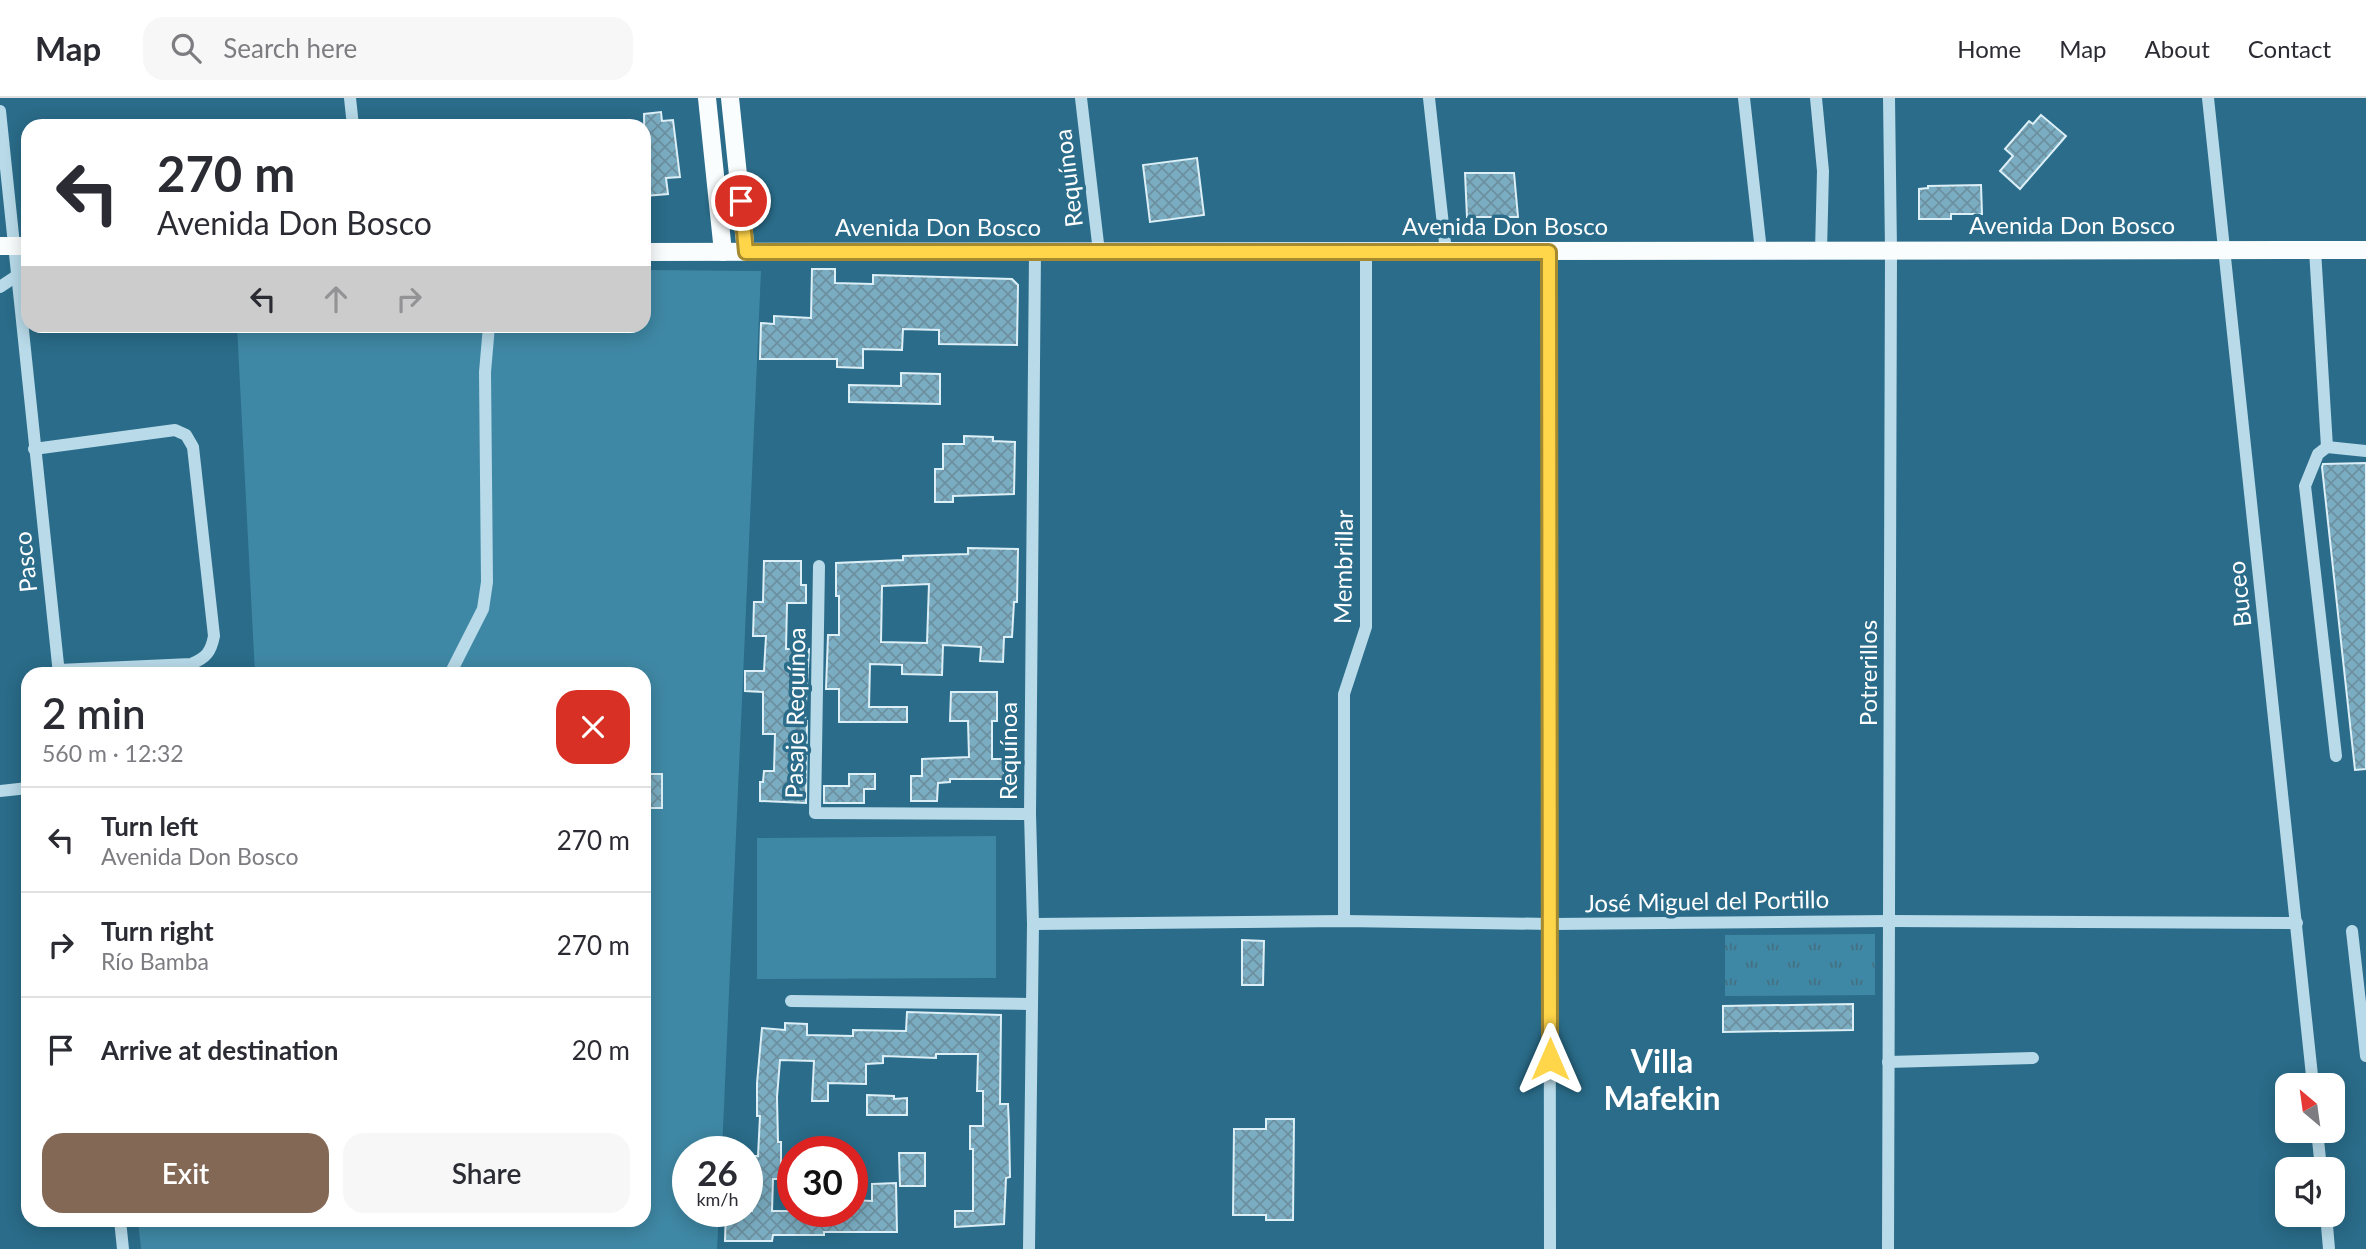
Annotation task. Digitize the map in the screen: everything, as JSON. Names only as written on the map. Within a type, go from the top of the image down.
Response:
[{"type":"main road","points":[[707,98],[723,252]]},
{"type":"main road","points":[[730,98],[746,252]]},
{"type":"main road","name":"Avenida Don Bosco","points":[[651,252],[2366,250]]},
{"type":"street","points":[[350,98],[352,119]]},
{"type":"street","name":"Requínoa","points":[[1081,98],[1099,252]]},
{"type":"street","points":[[1429,98],[1446,252]]},
{"type":"street","points":[[1744,98],[1762,251]]},
{"type":"street","points":[[1816,98],[1823,171],[1821,251]]},
{"type":"street","name":"Potrerillos","points":[[1888,1249],[1891,251],[1889,98]]},
{"type":"street","name":"Buceo","points":[[2208,98],[2312,1073]]},
{"type":"street","name":"Pasco","points":[[0,111],[21,308]]},
{"type":"street","points":[[2315,250],[2327,447]]},
{"type":"street","name":"Membrillar","points":[[1344,921],[1344,694],[1366,627],[1366,252]]},
{"type":"street","points":[[1549,252],[1550,1249]]},
{"type":"street","name":"Requínoa","points":[[1029,1249],[1035,253]]},
{"type":"street","points":[[0,287],[18,275]]},
{"type":"street","name":"Pasco","points":[[23,333],[58,667]]},
{"type":"street","points":[[454,667],[483,609],[487,582],[485,372],[488,333]]},
{"type":"street","points":[[34,449],[175,430],[186,435],[193,447],[214,636],[212,650],[204,658],[191,664],[142,667]]},
{"type":"street","points":[[2336,756],[2305,486],[2318,454],[2327,447],[2366,451]]},
{"type":"street","name":"Pasaje Requínoa","points":[[819,566],[815,813],[1030,814]]},
{"type":"street","points":[[0,791],[21,789]]},
{"type":"street","name":"José Miguel del Portillo","points":[[1033,924],[1344,921],[1551,924],[1889,921],[2297,923]]},
{"type":"street","points":[[2352,931],[2366,1056]]},
{"type":"street","points":[[791,1001],[1031,1004]]},
{"type":"street","points":[[1888,1062],[2033,1058]]},
{"type":"street","points":[[121,1227],[124,1249]]},
{"type":"street","points":[[2327,1227],[2329,1249]]},
{"type":"green space","points":[[651,270],[761,271],[723,1136],[672,1136],[672,1227],[718,1227],[717,1249],[141,1249],[139,1227],[651,1227],[651,667],[255,667],[237,333],[651,333]]},
{"type":"green space","points":[[996,836],[996,978],[757,979],[757,838]]},
{"type":"green space","points":[[1875,934],[1875,995],[1725,996],[1725,935]]},
{"type":"building","points":[[661,112],[662,121],[673,120],[680,177],[666,178],[668,194],[651,195],[651,119],[644,119],[644,114]]},
{"type":"building","points":[[2041,115],[2066,136],[2020,189],[2000,171],[2013,156],[2005,149],[2029,121],[2033,124]]},
{"type":"building","points":[[1197,158],[1204,215],[1150,222],[1143,165]]},
{"type":"building","points":[[1465,173],[1514,173],[1518,217],[1467,217]]},
{"type":"building","points":[[1981,185],[1982,214],[1951,214],[1951,219],[1919,219],[1919,189],[1928,186]]},
{"type":"building","points":[[812,269],[835,269],[835,283],[873,284],[873,275],[1012,279],[1018,285],[1017,345],[939,344],[939,330],[903,329],[902,350],[863,349],[863,368],[837,367],[837,359],[760,359],[761,323],[774,324],[774,316],[811,318]]},
{"type":"building","points":[[901,373],[940,374],[940,404],[849,402],[849,385],[901,386]]},
{"type":"building","points":[[964,436],[993,437],[993,441],[1015,442],[1014,494],[953,496],[953,502],[935,502],[935,469],[943,469],[943,444],[964,444]]},
{"type":"building","points":[[2366,463],[2366,769],[2355,770],[2322,467],[2323,464]]},
{"type":"building","points":[[968,548],[1018,549],[1017,602],[1014,602],[1012,637],[1004,637],[1003,662],[980,661],[981,647],[943,645],[942,675],[902,674],[902,665],[870,664],[869,707],[907,707],[907,722],[839,722],[839,689],[826,689],[828,635],[839,635],[836,563],[903,560],[903,556],[968,554]],"holes":[[[929,584],[927,643],[881,642],[882,586]]]},
{"type":"building","points":[[764,561],[801,561],[801,585],[806,585],[806,603],[787,603],[786,649],[809,649],[805,721],[806,803],[760,801],[760,782],[763,782],[764,771],[774,771],[775,734],[763,734],[763,692],[745,691],[745,671],[764,671],[766,636],[753,636],[754,602],[763,602]]},
{"type":"building","points":[[951,692],[997,692],[997,721],[992,721],[992,759],[1004,759],[1004,779],[950,779],[950,782],[938,783],[937,801],[911,801],[911,776],[922,776],[922,759],[969,757],[968,721],[950,721]]},
{"type":"building","points":[[651,774],[662,774],[662,808],[651,808]]},
{"type":"building","points":[[849,774],[875,774],[875,789],[864,789],[864,803],[824,803],[824,786],[849,786]]},
{"type":"building","points":[[1242,940],[1264,941],[1263,985],[1242,985]]},
{"type":"building","points":[[1853,1004],[1853,1030],[1723,1032],[1723,1006]]},
{"type":"building","points":[[907,1012],[1001,1015],[1000,1104],[1008,1104],[1010,1177],[1006,1178],[1004,1224],[955,1227],[955,1211],[973,1211],[973,1149],[970,1149],[970,1126],[983,1126],[983,1091],[977,1091],[978,1054],[936,1054],[936,1058],[883,1056],[883,1063],[866,1064],[866,1084],[828,1083],[828,1101],[812,1101],[814,1061],[780,1060],[777,1179],[773,1179],[772,1211],[777,1211],[777,1227],[868,1227],[868,1201],[872,1201],[872,1184],[896,1183],[897,1232],[824,1232],[824,1235],[773,1235],[772,1241],[725,1241],[725,1227],[763,1227],[763,1136],[759,1136],[760,1116],[757,1116],[762,1028],[785,1030],[785,1023],[807,1024],[807,1035],[853,1036],[853,1030],[906,1031]]},
{"type":"building","points":[[867,1095],[907,1098],[907,1115],[867,1115]]},
{"type":"building","points":[[1266,1119],[1294,1119],[1293,1220],[1266,1220],[1266,1215],[1233,1215],[1234,1129],[1266,1129]]},
{"type":"building","points":[[899,1153],[925,1153],[925,1186],[900,1186]]},
{"type":"district","name":"Villa Mafekin","points":[[1662,1080]]},
{"type":"route","points":[[741,201],[746,252],[1549,252],[1550,1059]]}]
